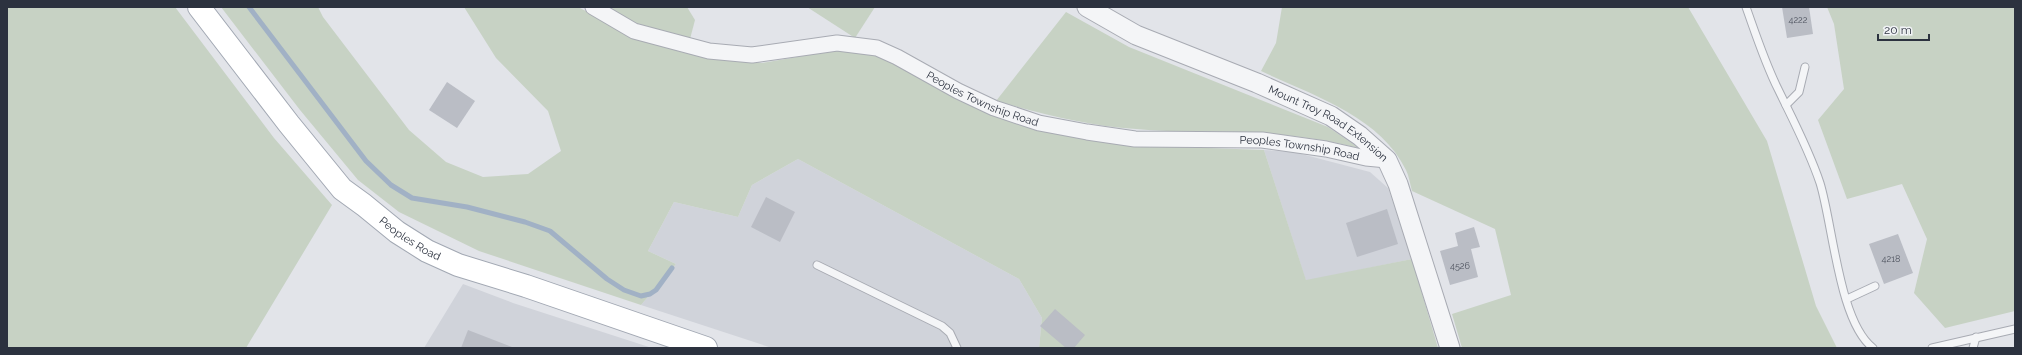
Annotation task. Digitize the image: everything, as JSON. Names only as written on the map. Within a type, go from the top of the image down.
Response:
[{"type":"main road","name":"Peoples Road","points":[[199,7],[288,124],[342,189],[397,232],[427,251],[458,265],[526,286],[706,348]]},
{"type":"street","name":"Peoples Township Road","points":[[593,7],[634,31],[709,51],[752,55],[837,44],[877,48],[897,57],[958,91],[994,108],[1039,122],[1087,132],[1135,139],[1262,140],[1326,148],[1366,158],[1387,160]]},
{"type":"street","name":"Mount Troy Road Extension","points":[[1087,7],[1136,35],[1257,83],[1331,116],[1360,136],[1387,160],[1398,184],[1450,348]]},
{"type":"lane","points":[[1746,7],[1762,53],[1786,106],[1800,131],[1820,184],[1838,271],[1859,332],[1874,348]]},
{"type":"lane","points":[[1786,106],[1798,92],[1805,67]]},
{"type":"lane","points":[[817,265],[942,326],[950,332],[957,348]]},
{"type":"lane","points":[[1847,299],[1875,286]]},
{"type":"lane","points":[[1932,348],[2015,329]]},
{"type":"lane","points":[[1973,348],[1976,337]]},
{"type":"shaded area","points":[[1264,150],[1294,152],[1370,172],[1388,188],[1412,259],[1306,281]]},
{"type":"shaded area","points":[[798,159],[1019,279],[1042,318],[1039,348],[772,348],[641,305],[676,264],[648,251],[674,202],[738,217],[752,185]]},
{"type":"shaded area","points":[[463,284],[513,303],[652,348],[424,348]]},
{"type":"green space","points":[[7,7],[175,7],[274,138],[332,205],[246,348],[7,348]]},
{"type":"green space","points":[[221,7],[318,7],[323,17],[409,130],[446,162],[483,177],[528,174],[561,151],[548,111],[496,58],[464,7],[578,7],[636,37],[681,52],[762,63],[838,50],[865,52],[895,63],[957,99],[1008,121],[1076,138],[1126,145],[1264,150],[1306,280],[1412,259],[1438,348],[1039,348],[1042,318],[1019,279],[798,159],[752,185],[738,217],[674,202],[648,251],[676,264],[641,305],[479,251],[399,212],[358,180],[300,110]]},
{"type":"green space","points":[[606,7],[687,7],[695,20],[690,39],[638,24]]},
{"type":"green space","points":[[807,7],[875,7],[855,38]]},
{"type":"green space","points":[[1282,7],[1688,7],[1767,141],[1816,306],[1837,348],[1462,348],[1452,314],[1511,295],[1495,229],[1412,191],[1407,172],[1394,151],[1380,135],[1362,121],[1343,109],[1261,71],[1276,43]]},
{"type":"green space","points":[[1827,7],[2015,7],[2015,311],[1945,328],[1914,293],[1927,239],[1902,184],[1847,199],[1818,120],[1844,89],[1834,24]]},
{"type":"green space","points":[[1066,12],[1129,47],[1328,127],[1359,148],[1310,138],[1273,134],[1151,130],[1100,125],[1048,115],[996,101]]},
{"type":"building","points":[[1782,7],[1809,7],[1813,34],[1787,38]]},
{"type":"building","points":[[447,82],[475,101],[457,128],[429,110]]},
{"type":"building","points":[[766,197],[795,212],[780,242],[751,227]]},
{"type":"building","points":[[1387,209],[1398,244],[1357,257],[1346,223]]},
{"type":"building","points":[[1474,227],[1480,247],[1471,249],[1478,277],[1450,285],[1440,251],[1458,246],[1455,233]]},
{"type":"building","points":[[1898,234],[1913,273],[1884,284],[1869,244]]},
{"type":"building","points":[[1055,309],[1085,335],[1074,348],[1066,348],[1040,326]]},
{"type":"building","points":[[468,330],[512,347],[512,348],[461,348]]},
{"type":"waterway","points":[[249,7],[366,161],[391,185],[412,198],[467,207],[525,222],[550,231],[607,279],[624,290],[641,296],[650,294],[656,290],[672,268]]}]
